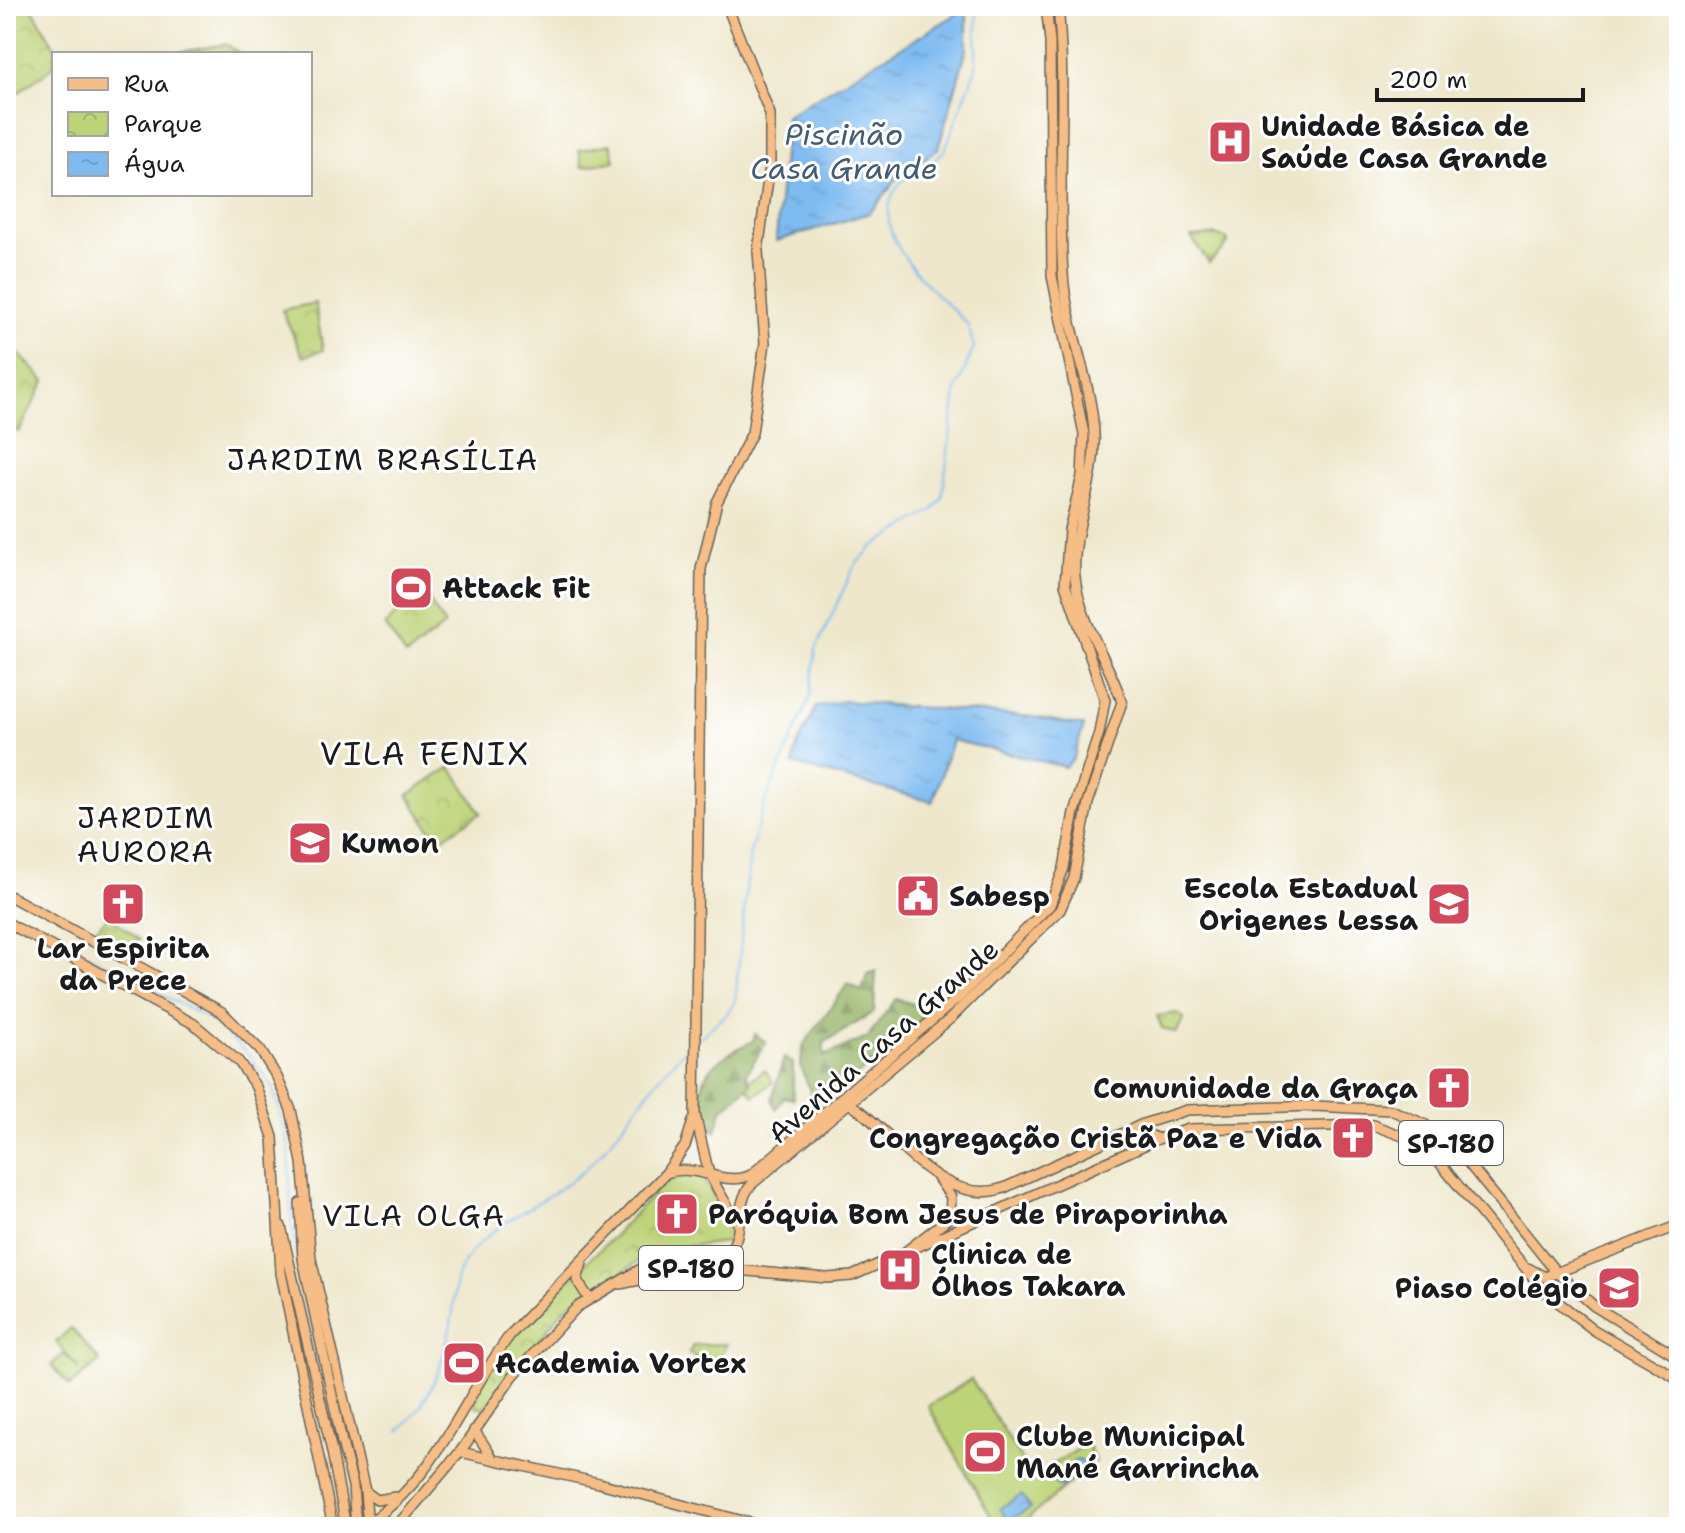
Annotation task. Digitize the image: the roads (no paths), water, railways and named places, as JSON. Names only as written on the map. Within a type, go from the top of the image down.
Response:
[{"type":"main road","points":[[727,6],[770,114],[770,165],[758,251],[765,343],[752,433],[717,502],[701,569],[695,1114],[709,1174],[738,1224]]},
{"type":"main road","points":[[1046,6],[1050,42],[1052,276],[1084,434],[1082,476],[1069,530],[1065,584],[1105,700],[1120,710]]},
{"type":"main road","name":"Avenida Casa Grande","points":[[666,1173],[686,1168],[736,1180],[751,1175],[960,1010],[1060,910],[1074,878],[1088,803],[1122,702],[1075,578],[1076,557],[1093,469],[1094,432],[1085,367],[1063,275],[1058,6]]},
{"type":"main road","points":[[1105,700],[1118,691]]},
{"type":"main road","name":"Avenida Casa Grande","points":[[613,1285],[659,1262],[726,1253],[734,1244],[739,1204],[746,1190],[958,998],[1050,905],[1064,868],[1076,804],[1099,733],[1105,700]]},
{"type":"main road","points":[[6,894],[203,999],[240,1027],[260,1050],[285,1093],[300,1146],[311,1259],[364,1486],[363,1526]]},
{"type":"main road","points":[[6,922],[194,1024],[239,1062],[256,1087],[269,1119],[281,1273],[333,1527]]},
{"type":"main road","name":"SP-180","points":[[844,1100],[935,1174],[969,1192],[991,1192],[1175,1112],[1198,1108],[1359,1107],[1400,1114],[1435,1130],[1462,1153],[1556,1272],[1607,1316],[1679,1358]]},
{"type":"main road","points":[[363,1526],[398,1497],[442,1450],[491,1361],[510,1335],[666,1173],[685,1146],[695,1114]]},
{"type":"main road","name":"SP-180","points":[[613,1285],[703,1267],[844,1278],[903,1255],[1158,1139],[1200,1128],[1366,1125],[1390,1130],[1413,1140],[1435,1157],[1538,1286],[1576,1318],[1679,1379]]},
{"type":"main road","points":[[1135,1128],[1158,1139]]},
{"type":"main road","points":[[903,1255],[916,1241],[939,1229],[950,1217],[951,1197],[935,1174]]},
{"type":"main road","points":[[303,1188],[299,1227],[308,1283],[329,1391],[363,1526]]},
{"type":"main road","points":[[277,1203],[339,1478],[346,1527]]},
{"type":"main road","points":[[1513,1256],[1538,1276],[1679,1225]]},
{"type":"main road","points":[[584,1257],[577,1280],[589,1299]]},
{"type":"main road","points":[[396,1527],[460,1452],[554,1328],[589,1299],[613,1285]]},
{"type":"main road","points":[[474,1430],[492,1457]]},
{"type":"main road","points":[[460,1452],[492,1457],[766,1527]]},
{"type":"main road","points":[[327,1487],[348,1491],[364,1486]]},
{"type":"main road","points":[[364,1486],[377,1500],[398,1497]]},
{"type":"water","name":"Piscinão Casa Grande","points":[[967,8],[967,48],[938,149],[898,178],[870,213],[776,241],[786,116]]},
{"type":"water","points":[[843,701],[1033,717],[1084,726],[1073,759],[1065,767],[952,740],[933,802],[793,764],[797,746],[816,707]]},
{"type":"water","points":[[1078,1459],[1086,1463],[1084,1471],[1068,1476],[1063,1486],[1056,1485],[1054,1474],[1065,1470]]},
{"type":"water","points":[[1022,1495],[1030,1508],[1008,1521],[1000,1508]]},
{"type":"waterway","points":[[700,1037],[727,1014],[735,1001],[750,853],[765,802],[810,697],[816,649],[855,565],[872,547],[933,510],[942,499],[956,391],[974,347],[968,325],[908,263],[890,225],[889,206],[902,181],[935,160],[945,149],[976,68],[977,6]]},
{"type":"waterway","points":[[6,912],[208,1019],[249,1055],[273,1088],[289,1147],[291,1221],[318,1369]]},
{"type":"waterway","points":[[399,1431],[421,1406],[436,1376],[450,1328],[456,1280],[470,1254],[499,1228],[582,1172],[611,1141],[663,1074],[692,1044]]},
{"type":"waterway","points":[[325,1399],[333,1433]]},
{"type":"place","name":"Unidade Básica de Saúde Casa Grande","points":[[1230,142]]},
{"type":"place","name":"Attack Fit","points":[[411,588]]},
{"type":"place","name":"Kumon","points":[[310,843]]},
{"type":"place","name":"Sabesp","points":[[918,896]]},
{"type":"place","name":"Lar Espirita da Prece","points":[[123,904]]},
{"type":"place","name":"Escola Estadual Origenes Lessa","points":[[1449,904]]},
{"type":"place","name":"Comunidade da Graça","points":[[1449,1088]]},
{"type":"place","name":"Congregação Cristã Paz e Vida","points":[[1353,1138]]},
{"type":"place","name":"Paróquia Bom Jesus de Piraporinha","points":[[677,1214]]},
{"type":"place","name":"Clinica de Ólhos Takara","points":[[900,1270]]},
{"type":"place","name":"Piaso Colégio","points":[[1619,1288]]},
{"type":"place","name":"Academia Vortex","points":[[464,1363]]},
{"type":"place","name":"Clube Municipal Mané Garrincha","points":[[985,1452]]},
{"type":"district","name":"JARDIM BRASÍLIA","points":[[383,459]]},
{"type":"district","name":"VILA FENIX","points":[[425,753]]},
{"type":"district","name":"JARDIM AURORA","points":[[146,834]]},
{"type":"district","name":"VILA OLGA","points":[[414,1215]]}]
